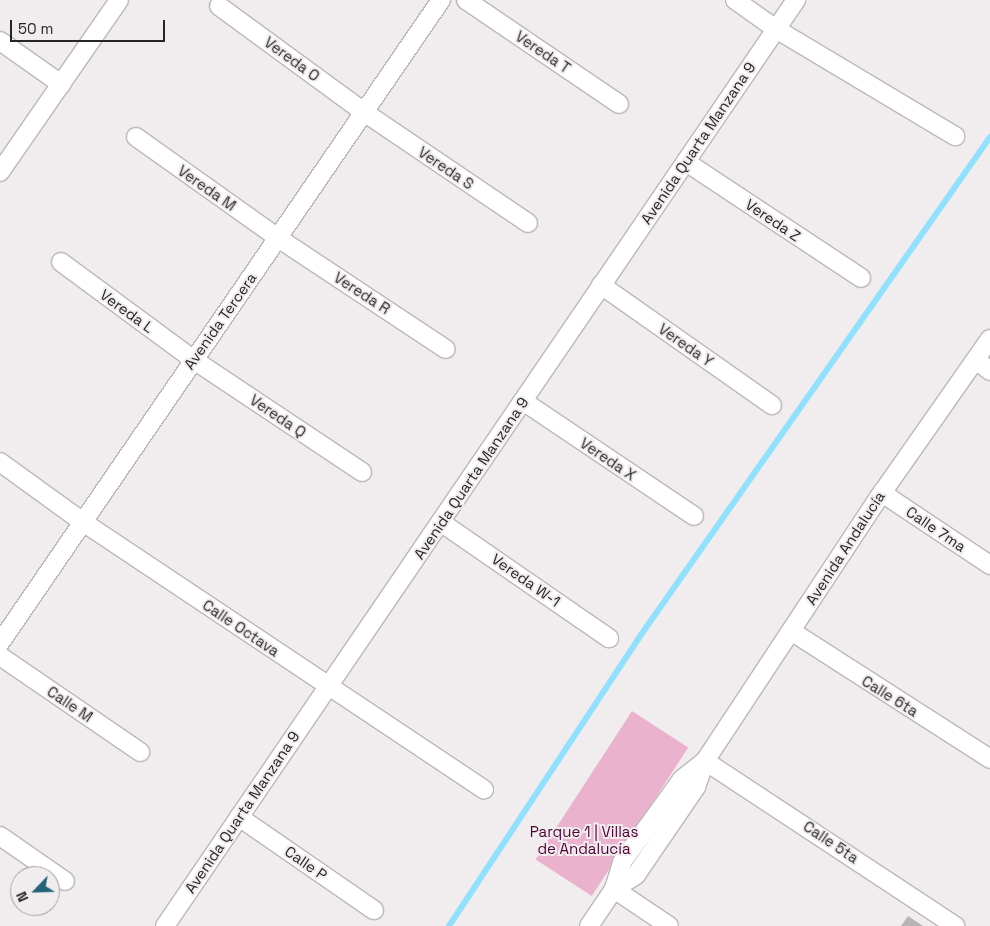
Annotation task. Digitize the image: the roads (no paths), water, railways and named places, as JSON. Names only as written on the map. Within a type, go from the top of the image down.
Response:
[{"type":"street","points":[[0,172],[119,0]]},
{"type":"street","name":"Avenida Tercera","points":[[0,643],[441,0]]},
{"type":"street","name":"Vereda T","points":[[466,0],[619,104]]},
{"type":"street","points":[[735,0],[776,29],[955,136]]},
{"type":"street","name":"Avenida Quarta Manzana 9","points":[[165,926],[328,686],[442,523],[601,285],[796,0]]},
{"type":"street","name":"Vereda O","points":[[219,6],[364,112]]},
{"type":"street","points":[[0,42],[61,84]]},
{"type":"street","name":"Vereda S","points":[[364,112],[528,223]]},
{"type":"street","name":"Vereda M","points":[[136,137],[278,238]]},
{"type":"street","name":"Vereda Z","points":[[686,162],[861,278]]},
{"type":"street","name":"Vereda R","points":[[278,238],[446,349]]},
{"type":"street","name":"Vereda L","points":[[61,262],[194,360]]},
{"type":"street","name":"Vereda Y","points":[[601,285],[772,405]]},
{"type":"street","name":"Avenida Andalucía","points":[[589,926],[614,889],[622,862],[682,778],[705,761],[882,493],[990,339]]},
{"type":"street","name":"Vereda Q","points":[[194,360],[362,472]]},
{"type":"street","points":[[976,360],[990,371]]},
{"type":"street","name":"Vereda X","points":[[523,401],[694,516]]},
{"type":"street","name":"Calle Octava","points":[[0,462],[83,522],[484,789]]},
{"type":"street","name":"Calle 7ma","points":[[882,493],[990,565]]},
{"type":"street","name":"Vereda W-1","points":[[442,523],[609,638]]},
{"type":"street","name":"Calle 6ta","points":[[791,631],[990,759]]},
{"type":"street","name":"Calle M","points":[[0,656],[140,752]]},
{"type":"street","name":"Calle 5ta","points":[[705,761],[955,926]]},
{"type":"street","name":"Calle P","points":[[239,817],[374,910]]},
{"type":"street","points":[[0,836],[65,881]]},
{"type":"street","points":[[614,889],[669,926]]},
{"type":"waterway","points":[[449,926],[638,639],[990,137]]},
{"type":"park label","name":"Parque 1 | Villas de Andalucía","points":[[584,840]]}]
